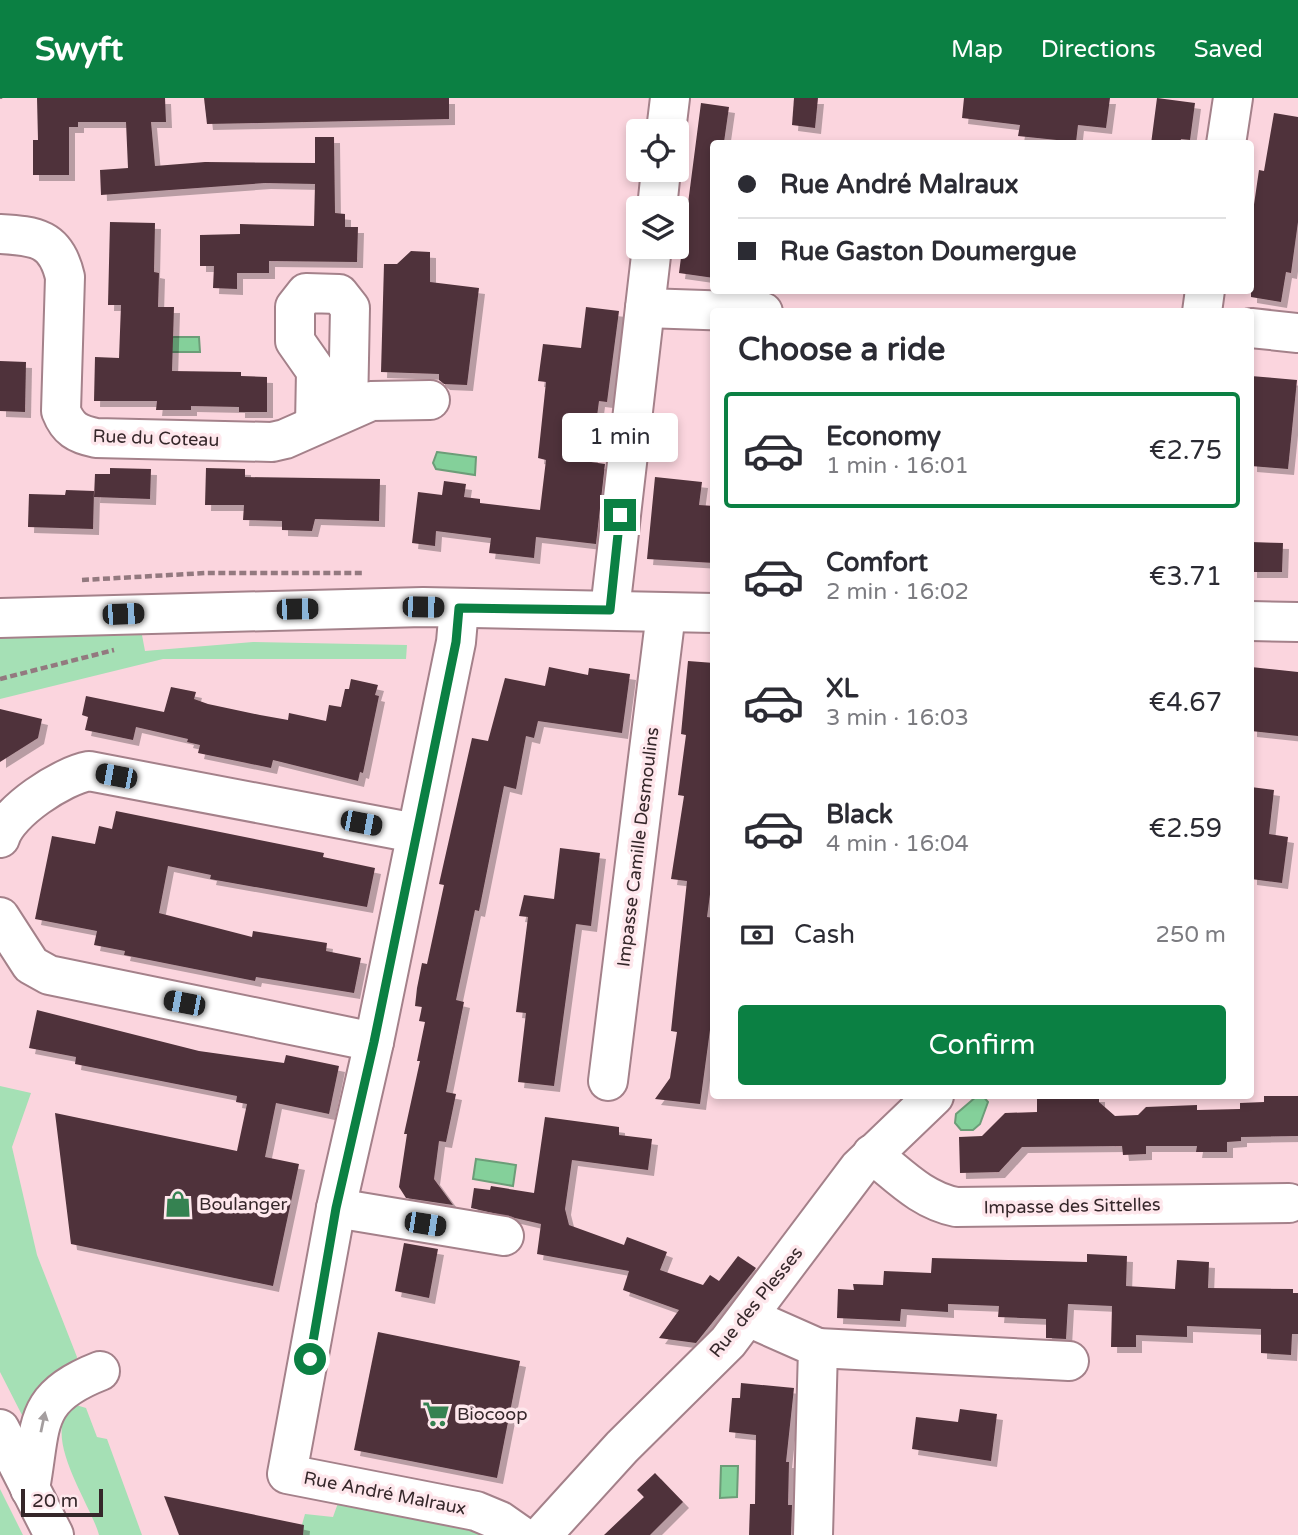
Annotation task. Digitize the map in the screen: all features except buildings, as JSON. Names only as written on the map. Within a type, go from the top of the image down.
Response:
[{"type":"street","points":[[667,119],[670,98]]},
{"type":"street","points":[[1227,140],[1233,98]]},
{"type":"street","name":"Rue du Coteau","points":[[0,234],[32,235],[50,245],[61,260],[65,277],[61,411],[67,425],[80,435],[96,439],[272,442],[371,401],[430,400]]},
{"type":"street","points":[[610,610],[651,259]]},
{"type":"street","points":[[645,308],[710,310]]},
{"type":"street","points":[[1254,328],[1298,333]]},
{"type":"street","points":[[0,618],[197,611],[459,608],[710,613]]},
{"type":"street","name":"Rue André Malraux","points":[[459,608],[456,642],[374,1042],[336,1208],[287,1474],[476,1511],[500,1521],[520,1535]]},
{"type":"street","name":"Impasse Camille Desmoulins","points":[[608,1081],[666,613]]},
{"type":"street","points":[[1254,621],[1298,622]]},
{"type":"street","points":[[0,838],[4,825],[12,815],[74,774],[89,771],[415,833]]},
{"type":"street","points":[[0,917],[32,965],[49,975],[374,1042]]},
{"type":"street","name":"Rue des Plesses","points":[[542,1535],[622,1447],[728,1342],[872,1154],[931,1099]]},
{"type":"street","name":"Impasse des Sittelles","points":[[872,1154],[921,1194],[935,1203],[956,1208],[1289,1203]]},
{"type":"street","points":[[336,1208],[504,1236]]},
{"type":"street","points":[[748,1317],[818,1348],[1069,1361]]},
{"type":"street","points":[[813,1535],[818,1348]]},
{"type":"street","points":[[30,1489],[43,1418],[51,1399],[75,1381],[100,1371]]},
{"type":"street","points":[[0,1429],[54,1535]]},
{"type":"shaded area","points":[[166,337],[199,337],[200,352],[167,352]]},
{"type":"shaded area","points":[[437,452],[476,457],[475,475],[436,469],[433,463]]},
{"type":"shaded area","points":[[142,635],[145,651],[253,642],[407,645],[406,659],[163,659],[0,699],[0,638]]},
{"type":"shaded area","points":[[0,1086],[31,1093],[12,1147],[37,1255],[77,1357],[23,1417],[0,1372]]},
{"type":"shaded area","points":[[974,1099],[986,1099],[988,1102],[980,1124],[973,1130],[961,1130],[955,1123],[956,1114]]},
{"type":"shaded area","points":[[476,1159],[516,1165],[513,1186],[473,1179]]},
{"type":"shaded area","points":[[76,1405],[86,1408],[97,1437],[107,1439],[142,1535],[99,1535],[64,1449],[62,1431],[65,1416]]},
{"type":"shaded area","points":[[721,1466],[738,1466],[737,1497],[720,1498]]},
{"type":"shaded area","points":[[0,1489],[23,1535],[0,1535]]},
{"type":"shaded area","points":[[338,1503],[486,1535],[299,1535],[305,1514],[333,1517]]},
{"type":"place","name":"Boulanger","points":[[178,1204]]},
{"type":"place","name":"Biocoop","points":[[436,1414]]},
{"type":"route","points":[[310,1359],[336,1208],[374,1042],[456,642],[459,608],[610,610],[620,515]]}]
